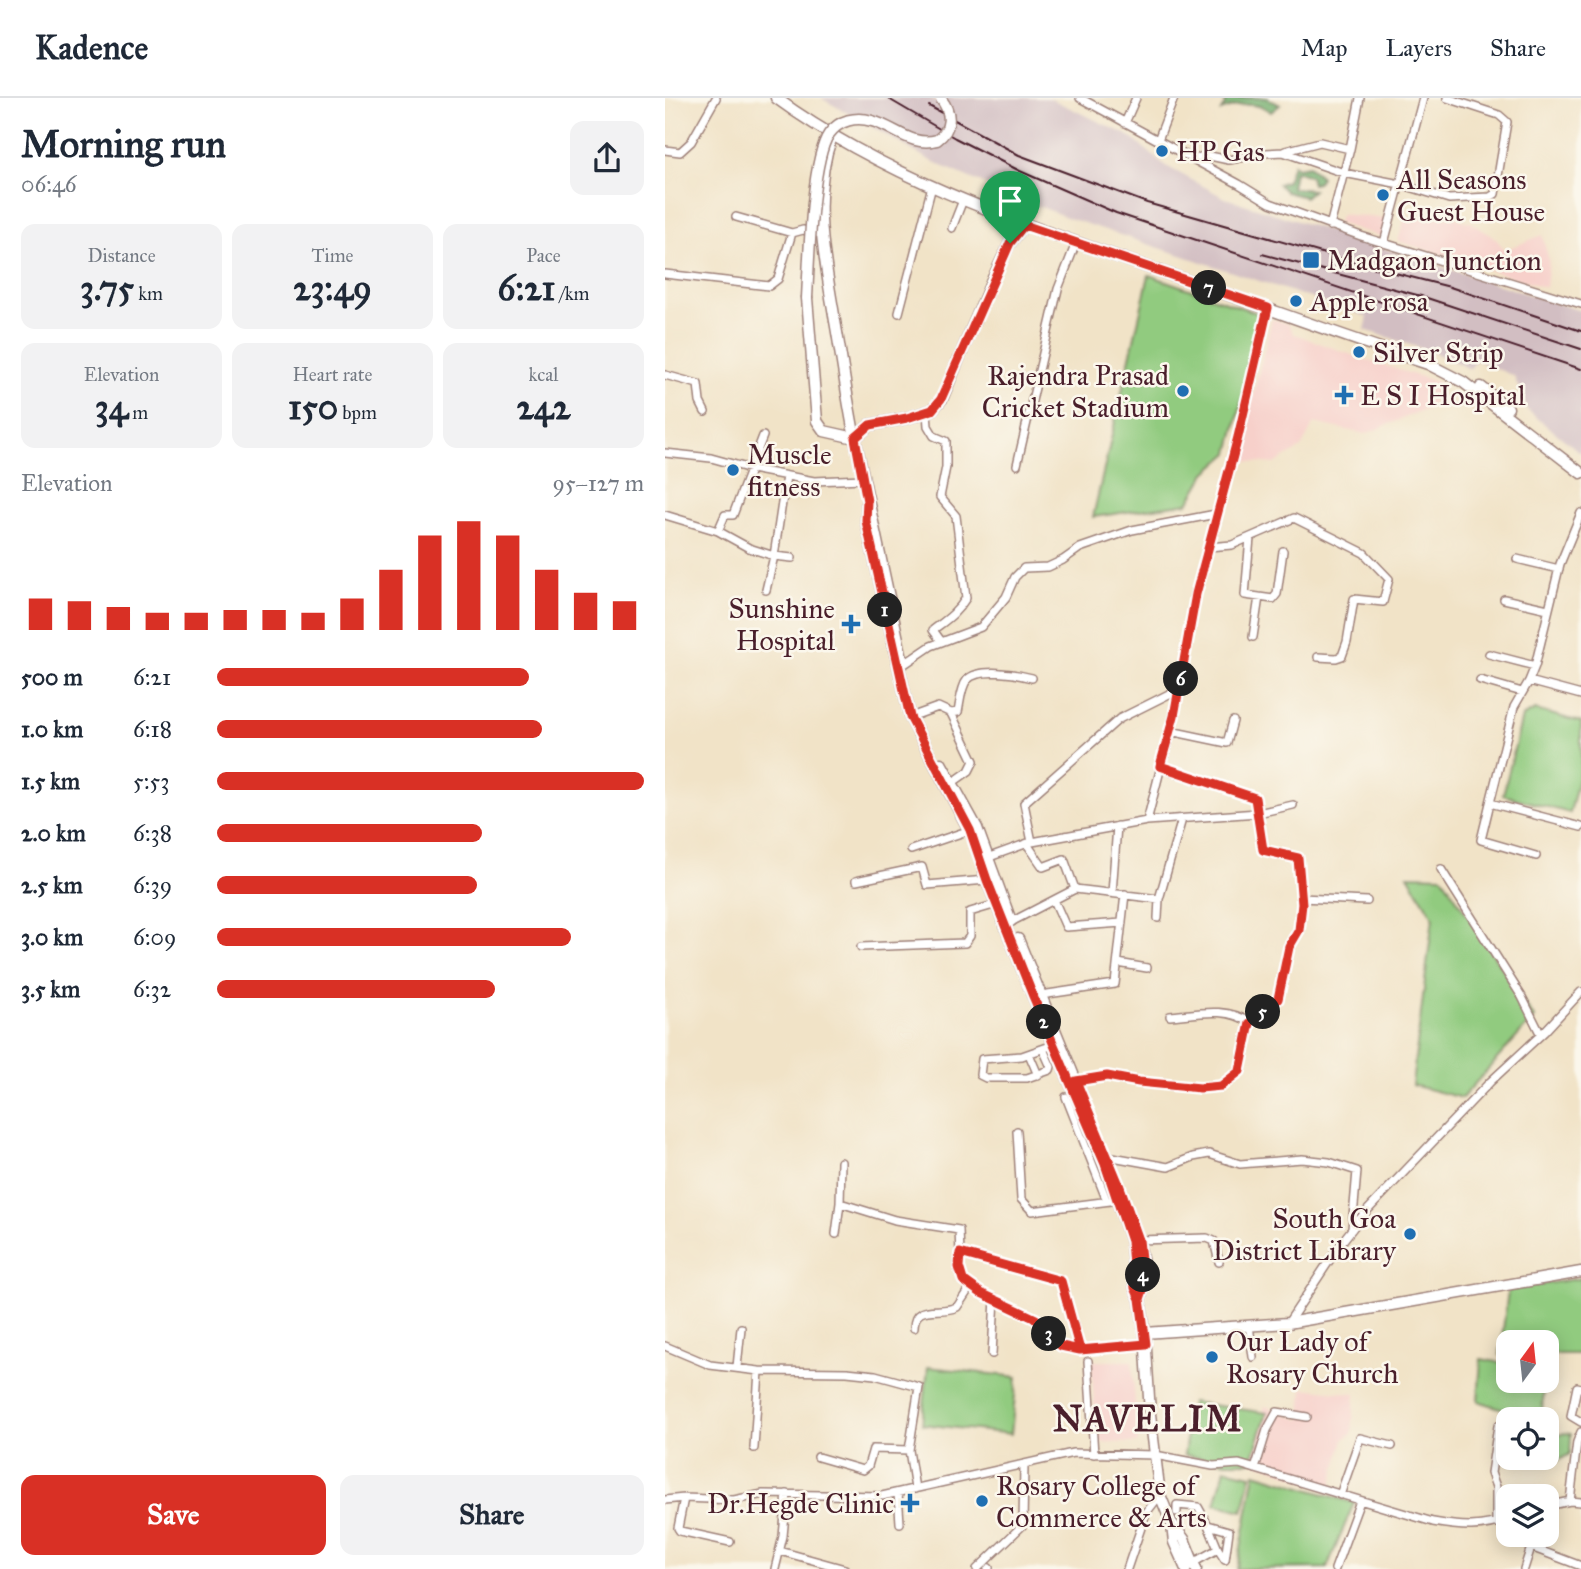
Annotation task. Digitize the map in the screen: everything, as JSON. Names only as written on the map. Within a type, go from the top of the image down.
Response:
[{"type":"main road","points":[[776,98],[832,136],[932,186],[1024,225],[1268,308],[1430,359],[1466,376],[1581,466]]},
{"type":"main road","points":[[855,438],[824,431],[817,421],[807,298],[815,195],[823,147],[830,132],[844,121],[860,119],[871,120],[916,141],[937,140],[946,130],[949,119],[947,108],[940,98]]},
{"type":"main road","points":[[832,136],[822,182],[821,233],[867,501],[866,521],[916,715],[977,828],[987,880],[1057,1044],[1076,1081],[1139,1240],[1144,1287],[1140,1299]]},
{"type":"main road","points":[[855,438],[870,425],[932,410],[941,399],[993,278],[1010,243],[1024,225]]},
{"type":"main road","points":[[1268,308],[1315,327],[1428,364],[1463,382],[1581,473]]},
{"type":"main road","points":[[891,619],[910,717],[985,859],[1041,995],[1062,1065],[1104,1156],[1113,1200],[1131,1241],[1135,1288],[1140,1299],[1145,1338],[1154,1455],[1160,1495],[1171,1522],[1174,1542],[1186,1569]]},
{"type":"main road","points":[[1145,1338],[1288,1323],[1581,1272]]},
{"type":"main road","points":[[1171,1522],[1184,1539],[1197,1564]]},
{"type":"street","points":[[665,150],[680,152],[685,147],[716,98]]},
{"type":"street","points":[[1080,98],[1270,203],[1330,226],[1581,304]]},
{"type":"street","points":[[1125,124],[1136,98]]},
{"type":"street","points":[[1158,140],[1174,98]]},
{"type":"street","points":[[1330,226],[1360,98]]},
{"type":"street","points":[[1384,243],[1423,98]]},
{"type":"street","points":[[1283,152],[1344,173],[1400,184],[1449,199],[1476,199],[1495,194],[1507,122],[1499,115],[1447,98]]},
{"type":"street","points":[[1194,160],[1209,155],[1229,160],[1283,152],[1320,142],[1350,149]]},
{"type":"street","points":[[899,313],[932,186]]},
{"type":"street","points":[[952,228],[963,200]]},
{"type":"street","points":[[736,216],[792,233],[803,230],[821,233]]},
{"type":"street","points":[[665,274],[769,286],[778,279],[792,233]]},
{"type":"street","points":[[1017,465],[1058,289],[1076,243]]},
{"type":"street","points":[[1147,821],[1170,731],[1196,594],[1238,437],[1268,308]]},
{"type":"street","points":[[665,375],[698,384],[700,402],[705,412]]},
{"type":"street","points":[[927,412],[928,426],[934,436],[946,441],[946,467],[940,497],[956,516],[966,598],[944,624],[933,630],[941,641]]},
{"type":"street","points":[[717,531],[725,515],[733,515],[763,436]]},
{"type":"street","points":[[665,453],[711,457],[751,469],[814,481],[863,480]]},
{"type":"street","points":[[766,590],[786,476]]},
{"type":"street","points":[[1536,856],[1481,840],[1514,707],[1535,666],[1559,569],[1581,513]]},
{"type":"street","points":[[903,665],[941,641],[981,627],[993,615],[1009,593],[1015,577],[1024,568],[1048,567],[1080,548],[1132,530],[1216,514]]},
{"type":"street","points":[[665,515],[717,531],[750,548],[774,556],[792,558]]},
{"type":"street","points":[[1208,547],[1232,545],[1294,518],[1364,553],[1389,579],[1383,602],[1355,599],[1342,656],[1318,657]]},
{"type":"street","points":[[1250,538],[1245,595],[1273,599],[1277,594],[1283,551]]},
{"type":"street","points":[[1517,559],[1559,569]]},
{"type":"street","points":[[1253,637],[1259,597]]},
{"type":"street","points":[[1504,599],[1548,609]]},
{"type":"street","points":[[1489,654],[1535,666]]},
{"type":"street","points":[[916,715],[938,707],[951,713],[958,712],[965,683],[970,677],[1007,671],[1032,678]]},
{"type":"street","points":[[1480,680],[1523,692]]},
{"type":"street","points":[[1529,681],[1581,695]]},
{"type":"street","points":[[1075,889],[1064,859],[1043,867],[1030,843],[1024,803],[1119,719],[1179,689]]},
{"type":"street","points":[[951,713],[974,761],[969,771],[952,783]]},
{"type":"street","points":[[1170,731],[1227,743],[1233,722]]},
{"type":"street","points":[[1076,1081],[1107,1076],[1200,1088],[1221,1086],[1240,1071],[1250,1023],[1278,999],[1289,947],[1299,930],[1301,898],[1298,858],[1263,850],[1255,798],[1160,766]]},
{"type":"street","points":[[1490,803],[1581,827]]},
{"type":"street","points":[[985,859],[1030,843],[1117,826],[1147,821],[1258,813],[1293,805]]},
{"type":"street","points":[[1158,918],[1159,899],[1182,819]]},
{"type":"street","points":[[1112,893],[1117,826]]},
{"type":"street","points":[[911,850],[970,830]]},
{"type":"street","points":[[856,881],[922,867],[927,884],[987,880]]},
{"type":"street","points":[[1441,869],[1522,997],[1541,1035]]},
{"type":"street","points":[[1011,922],[1075,889],[1159,899]]},
{"type":"street","points":[[1041,995],[1115,984],[1125,894]]},
{"type":"street","points":[[1301,898],[1367,901]]},
{"type":"street","points":[[1054,900],[1066,927],[1122,923]]},
{"type":"street","points":[[861,947],[965,943],[970,936],[970,912],[997,904]]},
{"type":"street","points":[[1118,962],[1147,968]]},
{"type":"street","points":[[1288,1323],[1352,1230],[1490,1082],[1541,1035],[1581,992]]},
{"type":"street","points":[[1170,1016],[1218,1012],[1250,1023]]},
{"type":"street","points":[[1057,1044],[1029,1054],[982,1059],[980,1075],[986,1078],[1027,1078],[1062,1065]]},
{"type":"street","points":[[1043,1049],[1051,1069]]},
{"type":"street","points":[[1029,1054],[1038,1075]]},
{"type":"street","points":[[1017,1131],[1021,1199],[1032,1211],[1113,1200],[1066,1097]]},
{"type":"street","points":[[1104,1156],[1168,1167],[1209,1154],[1240,1164],[1302,1159],[1329,1162],[1357,1171],[1352,1230]]},
{"type":"street","points":[[836,1234],[841,1162]]},
{"type":"street","points":[[840,1203],[895,1220],[959,1230],[959,1267],[963,1280],[1036,1319],[1061,1346],[1080,1350],[1145,1338]]},
{"type":"street","points":[[1139,1240],[1207,1238],[1214,1241],[1219,1262]]},
{"type":"street","points":[[960,1253],[1061,1281],[1080,1350]]},
{"type":"street","points":[[914,1328],[918,1313],[957,1307],[971,1286]]},
{"type":"street","points":[[992,1354],[995,1298]]},
{"type":"street","points":[[1249,1325],[1253,1357]]},
{"type":"street","points":[[737,1367],[741,1328]]},
{"type":"street","points":[[665,1346],[710,1364],[759,1371],[876,1375],[919,1387],[909,1450],[915,1489]]},
{"type":"street","points":[[1088,1361],[1094,1454]]},
{"type":"street","points":[[754,1448],[759,1371]]},
{"type":"street","points":[[1581,1388],[1577,1387],[1571,1416],[1581,1422]]},
{"type":"street","points":[[1255,1469],[1277,1412],[1307,1417]]},
{"type":"street","points":[[1570,1501],[1577,1442],[1581,1432]]},
{"type":"street","points":[[1340,1495],[1360,1438],[1392,1446]]},
{"type":"street","points":[[1496,1439],[1491,1473],[1496,1487]]},
{"type":"street","points":[[818,1457],[863,1470],[868,1466],[873,1449],[909,1450]]},
{"type":"street","points":[[665,1500],[684,1497],[734,1500],[763,1494],[882,1496],[1073,1453],[1154,1455],[1213,1466],[1239,1464],[1433,1522],[1463,1528],[1496,1523]]},
{"type":"street","points":[[985,1568],[1023,1525],[1024,1465]]},
{"type":"street","points":[[898,1493],[900,1523]]},
{"type":"street","points":[[775,1569],[787,1494]]},
{"type":"street","points":[[1127,1569],[1146,1513],[1160,1495]]},
{"type":"street","points":[[684,1497],[678,1528],[680,1531],[730,1542]]},
{"type":"street","points":[[1335,1569],[1360,1501]]},
{"type":"street","points":[[1559,1503],[1581,1502]]},
{"type":"street","points":[[1177,1512],[1177,1505],[1198,1507],[1225,1560],[1229,1531],[1208,1525]]},
{"type":"street","points":[[1524,1569],[1531,1547],[1568,1565],[1581,1566]]},
{"type":"street","points":[[1197,1564],[1218,1549]]},
{"type":"street","points":[[780,1551],[845,1569]]},
{"type":"shaded area","name":"Madgaon Junction","points":[[821,98],[930,98],[937,101],[946,98],[1049,98],[1129,136],[1166,166],[1225,198],[1581,311],[1581,453],[1527,410],[1514,376],[1476,360],[1470,369],[1435,353],[1365,330],[1368,317],[1069,218],[993,188],[933,162]]},
{"type":"shaded area","points":[[1341,214],[1388,219],[1382,237],[1337,223]]},
{"type":"shaded area","points":[[1405,218],[1456,218],[1472,223],[1496,239],[1505,250],[1542,235],[1549,260],[1546,288],[1398,241]]},
{"type":"shaded area","name":"E S I Hospital","points":[[1272,319],[1288,324],[1294,334],[1440,383],[1431,407],[1365,434],[1314,423],[1301,448],[1274,464],[1237,460]]},
{"type":"shaded area","points":[[1091,1361],[1132,1361],[1138,1443],[1097,1442]]},
{"type":"shaded area","points":[[1303,1388],[1355,1394],[1352,1434],[1344,1439],[1330,1490],[1251,1460],[1265,1406],[1301,1420]]},
{"type":"green space","points":[[1221,98],[1267,98],[1280,105],[1271,112],[1259,106],[1247,105],[1221,111],[1226,102]]},
{"type":"green space","points":[[1293,164],[1297,168],[1309,166],[1321,177],[1317,183],[1312,184],[1310,176],[1295,171],[1292,188],[1313,190],[1305,197],[1286,192],[1278,184],[1287,181]]},
{"type":"green space","name":"Rajendra Prasad Cricket Stadium","points":[[1149,275],[1263,315],[1229,453],[1206,473],[1188,503],[1093,517]]},
{"type":"green space","points":[[1535,710],[1581,722],[1581,767],[1570,813],[1503,795],[1522,717]]},
{"type":"green space","points":[[1408,875],[1442,876],[1534,1018],[1462,1098],[1412,1085],[1433,917]]},
{"type":"green space","points":[[1581,1278],[1581,1354],[1559,1354],[1559,1330],[1503,1330],[1508,1290]]},
{"type":"green space","points":[[1481,1359],[1496,1362],[1496,1393],[1544,1393],[1542,1407],[1497,1407],[1478,1401]]},
{"type":"green space","points":[[928,1367],[1017,1377],[1011,1434],[922,1424]]},
{"type":"green space","points":[[1191,1402],[1267,1413],[1251,1462],[1225,1462],[1184,1455]]},
{"type":"green space","points":[[1571,1434],[1570,1454],[1559,1460],[1559,1435]]},
{"type":"green space","points":[[1225,1469],[1251,1475],[1243,1511],[1215,1504]]},
{"type":"green space","points":[[1255,1473],[1354,1503],[1327,1568],[1237,1569]]},
{"type":"railway","points":[[887,98],[955,138],[1020,171],[1116,213],[1581,369]]},
{"type":"railway","points":[[929,106],[1019,155],[1147,203],[1450,287],[1581,331]]},
{"type":"railway","points":[[1262,254],[1421,296],[1581,349]]},
{"type":"place","name":"HP Gas","points":[[1162,151]]},
{"type":"place","name":"All Seasons Guest House","points":[[1383,195]]},
{"type":"place","name":"Madgaon Junction","points":[[1311,260]]},
{"type":"place","name":"Apple rosa","points":[[1296,301]]},
{"type":"place","name":"Silver Strip","points":[[1359,352]]},
{"type":"place","name":"Rajendra Prasad Cricket Stadium","points":[[1183,391]]},
{"type":"place","name":"E S I Hospital","points":[[1344,395]]},
{"type":"place","name":"Muscle fitness","points":[[733,470]]},
{"type":"place","name":"Sunshine Hospital","points":[[851,624]]},
{"type":"place","name":"South Goa District Library","points":[[1410,1234]]},
{"type":"place","name":"Our Lady of Rosary Church","points":[[1212,1357]]},
{"type":"place","name":"Rosary College of Commerce & Arts","points":[[982,1501]]},
{"type":"place","name":"Dr.Hegde Clinic","points":[[910,1503]]},
{"type":"district","name":"NAVELIM","points":[[1148,1419]]},
{"type":"route","points":[[1010,243],[941,399],[932,410],[870,425],[855,438],[867,501],[866,521],[910,717],[975,841],[987,880],[1033,996],[1105,1164],[1131,1241],[1135,1288],[1140,1299],[1146,1344],[1080,1350],[1061,1346],[1036,1319],[981,1293],[963,1280],[959,1267],[960,1253],[1061,1281],[1080,1350],[1146,1344],[1145,1333],[1140,1299],[1144,1287],[1139,1240],[1076,1081],[1107,1076],[1200,1088],[1221,1086],[1240,1071],[1250,1023],[1278,999],[1289,947],[1299,930],[1302,904],[1298,858],[1263,850],[1255,798],[1160,766],[1174,716],[1196,594],[1238,437],[1268,308],[1024,225],[1010,243]]}]
